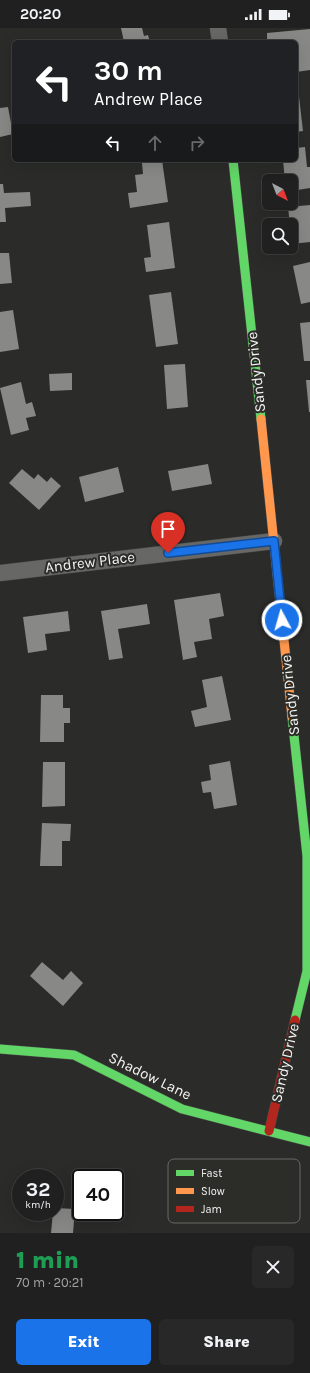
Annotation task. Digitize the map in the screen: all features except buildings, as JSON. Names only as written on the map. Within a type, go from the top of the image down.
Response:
[{"type":"street","points":[[218,28],[220,40]]},
{"type":"street","name":"Sandy Drive","points":[[233,162],[307,856],[307,971],[269,1131]]},
{"type":"street","name":"Andrew Place","points":[[0,572],[274,541]]},
{"type":"street","name":"Shadow Lane","points":[[0,1048],[74,1055],[182,1109],[310,1142]]},
{"type":"traffic: fast","points":[[233,162],[261,419]]},
{"type":"traffic: fast","points":[[292,717],[307,856],[307,971],[295,1020]]},
{"type":"traffic: fast","points":[[0,1049],[74,1055],[182,1109],[310,1142]]},
{"type":"traffic: slow","points":[[261,419],[292,717]]},
{"type":"traffic: jam","points":[[269,1131],[295,1020]]},
{"type":"route","points":[[168,553],[274,541],[282,620]]}]
